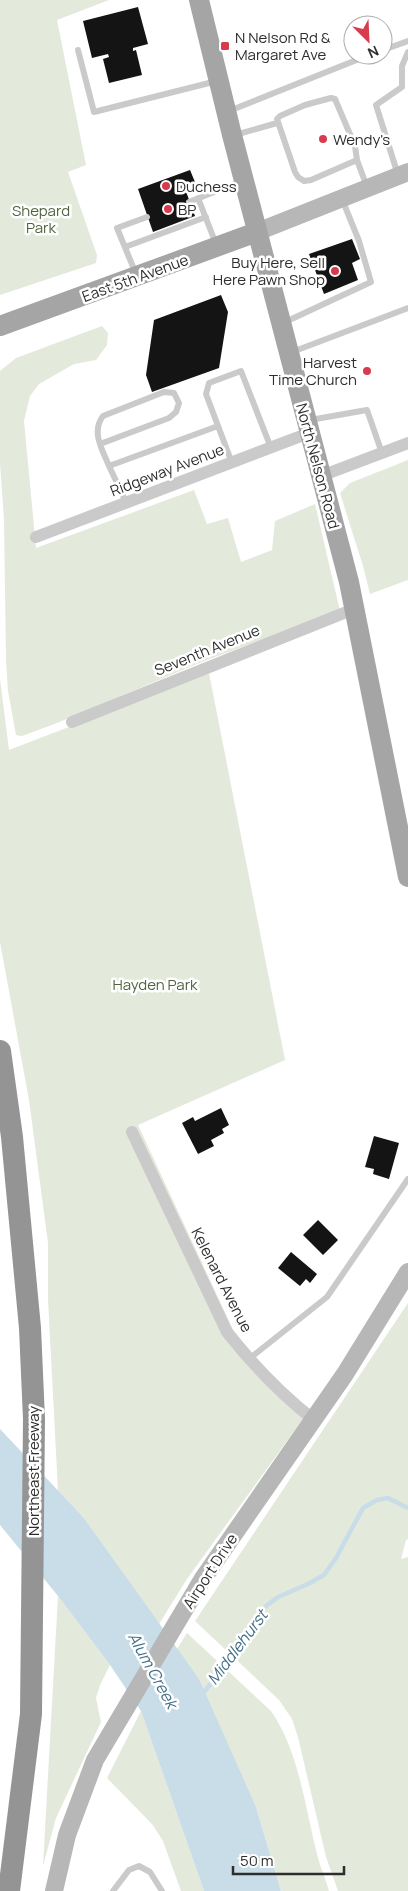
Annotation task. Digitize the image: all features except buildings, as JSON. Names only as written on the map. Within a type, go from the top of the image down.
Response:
[{"type":"highway","name":"Northeast Freeway","points":[[0,1051],[12,1137],[30,1328],[34,1419],[31,1714],[10,1891]]},
{"type":"main road","name":"North Nelson Road","points":[[199,0],[232,136],[348,578],[408,877]]},
{"type":"main road","name":"East 5th Avenue","points":[[0,326],[217,248],[403,174]]},
{"type":"main road","name":"Airport Drive","points":[[54,1891],[67,1835],[95,1760],[202,1580],[345,1374],[408,1272]]},
{"type":"street","name":"Ridgeway Avenue","points":[[36,537],[271,448],[308,427]]},
{"type":"street","points":[[321,476],[408,443]]},
{"type":"street","name":"Seventh Avenue","points":[[72,722],[354,610]]},
{"type":"street","name":"Kelenard Avenue","points":[[132,1132],[227,1332],[286,1399],[314,1420]]},
{"type":"lane","points":[[393,46],[408,41]]},
{"type":"lane","points":[[78,50],[94,112],[218,81]]},
{"type":"lane","points":[[403,174],[376,105],[402,87],[402,66],[408,52]]},
{"type":"lane","points":[[226,112],[344,65]]},
{"type":"lane","points":[[357,158],[311,180],[304,181],[295,172],[277,119],[305,106],[331,98],[335,99],[355,146],[357,158],[368,188]]},
{"type":"lane","points":[[232,136],[277,123]]},
{"type":"lane","points":[[189,202],[244,181]]},
{"type":"lane","points":[[198,198],[217,248]]},
{"type":"lane","points":[[281,324],[371,282],[359,241],[341,198]]},
{"type":"lane","points":[[137,277],[117,228],[147,217]]},
{"type":"lane","points":[[125,247],[206,217]]},
{"type":"lane","points":[[289,354],[408,308]]},
{"type":"lane","points":[[232,463],[206,394],[209,383],[241,371],[271,448]]},
{"type":"lane","points":[[100,444],[170,418],[176,412],[179,403],[174,394],[164,392],[103,416],[98,422],[97,429],[100,444],[126,502]]},
{"type":"lane","points":[[308,427],[367,410],[382,453]]},
{"type":"lane","points":[[109,466],[218,426]]},
{"type":"lane","points":[[249,1359],[327,1297],[408,1179]]},
{"type":"lane","points":[[113,1891],[129,1870],[139,1866],[150,1872],[162,1891]]},
{"type":"green space","name":"Shepard Park","points":[[0,0],[109,0],[57,20],[86,165],[68,172],[97,255],[96,263],[0,295]]},
{"type":"green space","points":[[102,326],[108,333],[107,345],[96,360],[74,364],[39,384],[30,396],[24,421],[36,548],[194,490],[207,524],[228,518],[241,562],[272,550],[275,521],[315,504],[340,611],[199,663],[57,723],[22,736],[16,735],[8,691],[6,661],[4,519],[0,463],[0,371],[16,358]]},
{"type":"green space","points":[[408,460],[408,580],[370,594],[340,493],[350,483]]},
{"type":"green space","name":"Hayden Park","points":[[209,673],[285,1060],[138,1125],[235,1334],[273,1383],[310,1409],[187,1579],[159,1624],[84,1518],[58,1491],[48,1299],[48,1243],[29,1100],[0,942],[0,679],[9,750]]},
{"type":"green space","points":[[408,1303],[408,1539],[406,1540],[401,1559],[408,1557],[408,1891],[338,1891],[326,1857],[298,1737],[292,1719],[279,1700],[195,1621]]},
{"type":"green space","points":[[58,1596],[110,1665],[96,1698],[101,1722],[56,1818],[43,1866]]},
{"type":"green space","points":[[187,1633],[271,1711],[281,1727],[295,1763],[318,1858],[329,1891],[281,1891],[256,1807],[177,1649]]},
{"type":"green space","points":[[141,1711],[204,1891],[181,1891],[163,1841],[152,1824],[107,1778]]},
{"type":"water","name":"Alum Creek","points":[[0,1429],[84,1518],[199,1679],[256,1807],[281,1891],[204,1891],[141,1711],[110,1665],[58,1596],[0,1525]]},
{"type":"waterway","name":"Middlehurst","points":[[202,1695],[238,1648],[244,1635],[266,1606],[278,1597],[324,1575],[336,1558],[363,1508],[377,1500],[388,1498],[408,1508]]},
{"type":"place","name":"N Nelson Rd & Margaret Ave","points":[[225,46]]},
{"type":"place","name":"Wendy's","points":[[323,139]]},
{"type":"place","name":"Duchess","points":[[166,186]]},
{"type":"place","name":"BP","points":[[168,209]]},
{"type":"place","name":"Buy Here, Sell Here Pawn Shop","points":[[335,271]]},
{"type":"place","name":"Harvest Time Church","points":[[367,371]]}]
